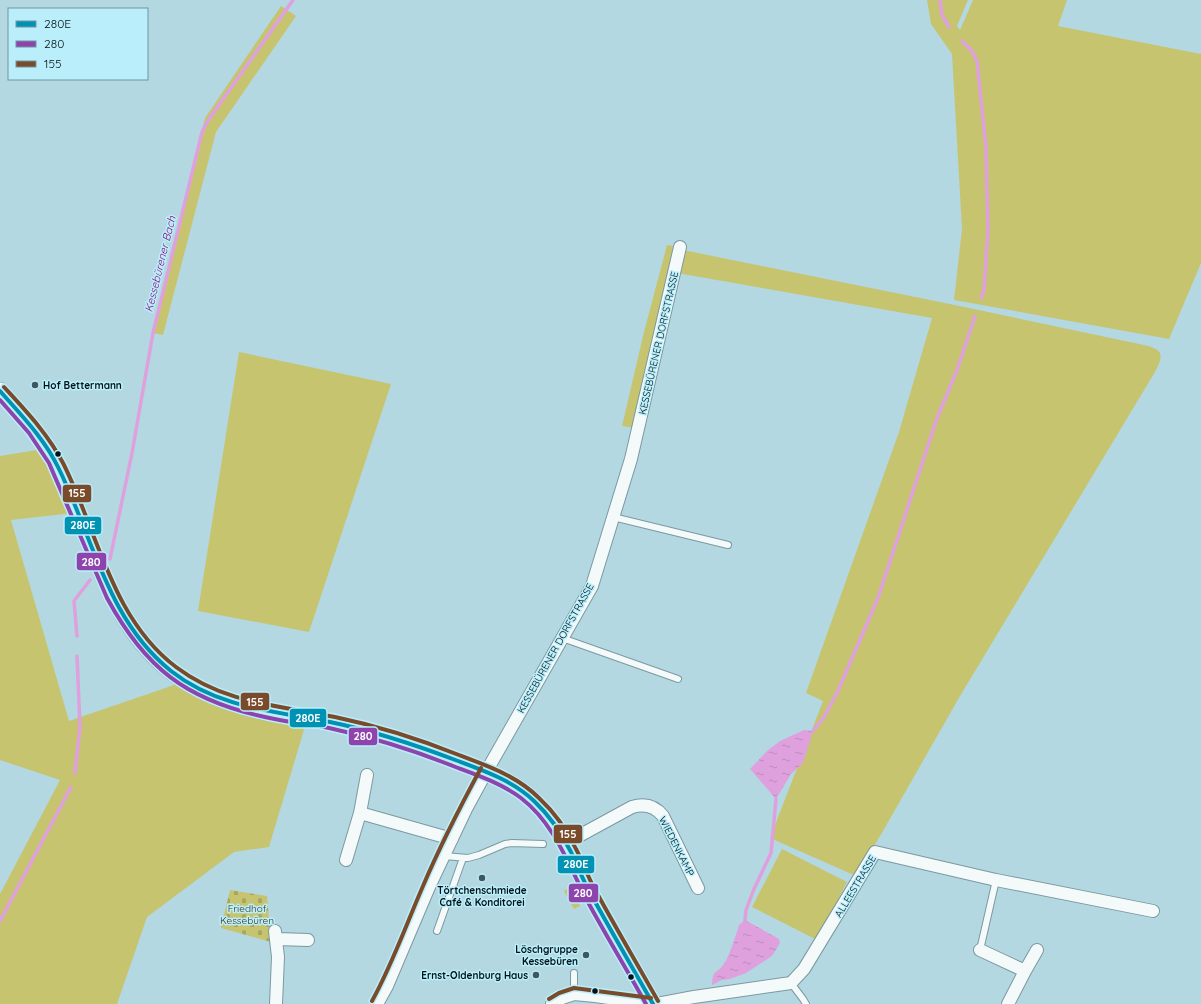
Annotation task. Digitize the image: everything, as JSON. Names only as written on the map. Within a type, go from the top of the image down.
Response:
[{"type":"main road","points":[[0,391],[52,455],[69,491],[107,584],[133,631],[149,651],[184,680],[202,690],[229,701],[266,712],[328,722],[404,741],[486,771],[521,790],[547,816],[566,843],[587,889],[653,1004]]},
{"type":"street","name":"KESSEBÜRENER DORFSTRASSE","points":[[378,1004],[444,856],[486,771],[592,586],[631,459],[680,247]]},
{"type":"street","points":[[346,860],[360,813],[367,775]]},
{"type":"street","name":"WIEDENKAMP","points":[[566,843],[632,807],[638,805],[655,808],[664,816],[698,888]]},
{"type":"street","points":[[360,813],[452,839]]},
{"type":"street","name":"ALLEESTRASSE","points":[[791,983],[804,969],[875,852],[996,880],[1153,911]]},
{"type":"street","points":[[276,1004],[278,957],[276,935],[308,940]]},
{"type":"street","points":[[980,950],[1025,971]]},
{"type":"street","points":[[1008,1004],[1037,950]]},
{"type":"street","points":[[657,1004],[791,983]]},
{"type":"street","points":[[552,1004],[562,998],[574,994],[650,1004]]},
{"type":"lane","points":[[614,517],[728,545]]},
{"type":"lane","points":[[562,638],[678,679]]},
{"type":"lane","points":[[444,856],[463,858],[479,855],[505,844],[512,843],[542,844]]},
{"type":"lane","points":[[437,931],[463,858]]},
{"type":"lane","points":[[980,950],[996,880]]},
{"type":"lane","points":[[574,973],[574,994]]},
{"type":"lane","points":[[791,983],[806,1004]]},
{"type":"green space","points":[[927,0],[968,0],[957,26],[960,30],[973,0],[1067,0],[1058,26],[1201,54],[1201,263],[1169,339],[954,300],[962,229],[952,54],[931,24]]},
{"type":"green space","points":[[281,6],[296,16],[216,132],[163,335],[153,333],[205,118]]},
{"type":"green space","points":[[667,245],[679,247],[635,428],[622,426],[644,332]]},
{"type":"green space","points":[[683,250],[1144,345],[1156,349],[1160,354],[1160,362],[1155,372],[960,696],[856,876],[770,838],[823,701],[806,693],[899,432],[932,318],[677,273]]},
{"type":"green space","points":[[239,352],[391,384],[309,632],[198,611]]},
{"type":"green space","points":[[43,449],[73,513],[11,520],[69,721],[180,683],[306,723],[269,847],[234,852],[147,917],[117,1004],[0,1004],[0,894],[60,780],[0,760],[0,456]]},
{"type":"green space","points":[[782,849],[847,882],[817,940],[752,907]]},
{"type":"green space","points":[[570,887],[580,906],[574,909],[564,891]]},
{"type":"green space","name":"Friedhof Kessebüren","points":[[230,890],[267,896],[271,942],[221,928]]},
{"type":"water","points":[[804,730],[813,731],[803,763],[791,774],[776,799],[750,769],[768,750],[780,741]]},
{"type":"water","points":[[745,920],[779,939],[780,943],[772,956],[746,973],[730,979],[722,980],[712,985],[715,972],[726,961],[739,925]]},
{"type":"waterway","name":"Kessebürener Bach","points":[[110,559],[132,453],[153,333],[202,132],[209,119],[293,0]]},
{"type":"waterway","points":[[940,0],[942,15],[949,27]]},
{"type":"waterway","points":[[962,41],[972,51],[977,61],[986,148],[988,229],[984,290],[981,298]]},
{"type":"waterway","points":[[813,731],[824,717],[837,693],[878,598],[937,418],[957,370],[975,316]]},
{"type":"waterway","name":"Kessebürener Bach","points":[[77,636],[74,601],[90,580]]},
{"type":"waterway","name":"Kessebürener Bach","points":[[75,773],[80,727],[77,656]]},
{"type":"waterway","name":"Kessebürener Bach","points":[[0,921],[71,787]]},
{"type":"waterway","points":[[745,920],[746,910],[754,889],[771,853],[776,799]]},
{"type":"transit line","name":"155","points":[[4,387],[36,423],[57,452],[75,490],[108,572],[121,599],[136,624],[154,647],[176,667],[214,689],[252,701],[367,724],[398,733],[502,772],[530,790],[545,803],[564,828],[578,853],[592,884],[658,1001]]},
{"type":"transit line","name":"280E","points":[[0,391],[32,427],[52,456],[70,494],[92,549],[116,602],[131,627],[149,650],[171,671],[208,693],[227,700],[267,711],[330,722],[363,730],[426,749],[498,777],[526,794],[540,806],[564,838],[587,887],[653,1004]]},
{"type":"transit line","name":"280","points":[[0,400],[29,433],[49,463],[107,598],[121,623],[153,662],[190,690],[212,701],[237,710],[265,717],[329,728],[392,744],[480,776],[505,788],[521,798],[544,821],[561,847],[589,904],[646,1004]]},
{"type":"transit line","name":"155","points":[[372,1001],[392,959],[436,856],[481,768]]},
{"type":"transit line","name":"155","points":[[549,999],[559,993],[574,988],[651,998]]},
{"type":"place","name":"Hof Bettermann","points":[[35,385]]},
{"type":"place","name":"Törtchenschmiede Café & Konditorei","points":[[482,878]]},
{"type":"place","name":"Löschgruppe Kessebüren","points":[[586,955]]},
{"type":"place","name":"Ernst-Oldenburg Haus","points":[[536,975]]}]
